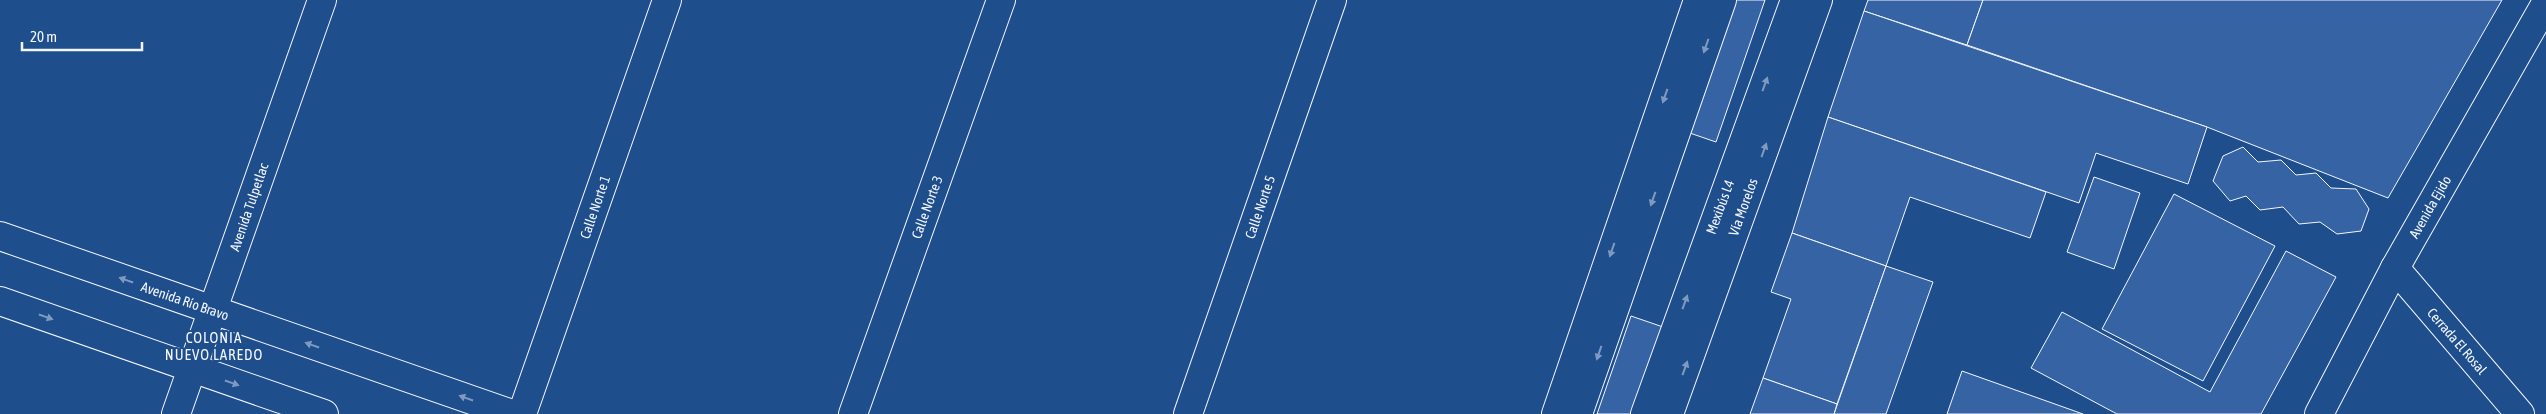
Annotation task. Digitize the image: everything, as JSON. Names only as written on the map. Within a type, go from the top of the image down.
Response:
[{"type":"street","name":"Avenida Tulpetlac","points":[[176,414],[322,0]]},
{"type":"street","name":"Calle Norte 1","points":[[522,414],[667,0]]},
{"type":"street","name":"Calle Norte 3","points":[[853,414],[1001,0]]},
{"type":"street","name":"Calle Norte 5","points":[[1188,414],[1332,0]]},
{"type":"street","points":[[1556,414],[1698,0]]},
{"type":"street","points":[[1578,414],[1722,0]]},
{"type":"street","name":"Mexibús L4","points":[[1645,414],[1795,0]]},
{"type":"street","name":"Vía Morelos","points":[[1669,414],[1818,0]]},
{"type":"street","name":"Avenida Ejido","points":[[2319,414],[2395,268],[2546,3]]},
{"type":"street","name":"Avenida Río Bravo","points":[[0,236],[512,414]]},
{"type":"street","name":"Cerrada El Rosal","points":[[2395,268],[2520,414]]},
{"type":"street","points":[[0,301],[324,414]]},
{"type":"building","points":[[1727,0],[1765,0],[1716,142],[1681,130]]},
{"type":"building","points":[[1868,0],[1983,0],[1967,45],[1864,11]]},
{"type":"building","points":[[1983,0],[2502,0],[2388,198],[2207,127],[1967,45]]},
{"type":"building","points":[[1864,11],[2207,127],[2188,184],[2096,153],[2079,203],[1828,117]]},
{"type":"building","points":[[1828,117],[2046,192],[2030,238],[1910,197],[1886,266],[1792,233]]},
{"type":"building","points":[[2243,147],[2258,162],[2281,160],[2296,175],[2316,173],[2331,188],[2356,189],[2369,209],[2361,231],[2337,234],[2320,222],[2299,224],[2283,207],[2260,210],[2246,196],[2230,201],[2213,181],[2223,156]]},
{"type":"building","points":[[2094,177],[2140,193],[2114,269],[2067,252]]},
{"type":"building","points":[[2174,194],[2275,246],[2203,381],[2102,329]]},
{"type":"building","points":[[1792,233],[1886,266],[1837,404],[1763,378],[1791,299],[1771,292]]},
{"type":"building","points":[[2286,251],[2336,277],[2261,414],[2117,414],[2031,368],[2062,312],[2210,392]]},
{"type":"building","points":[[1886,266],[1933,282],[1886,414],[1834,414]]},
{"type":"building","points":[[1631,316],[1666,328],[1636,414],[1597,414]]},
{"type":"building","points":[[1962,371],[2083,414],[1947,414]]},
{"type":"building","points":[[1763,378],[1837,404],[1834,414],[1750,414]]},
{"type":"district","name":"COLONIA NUEVO LAREDO","points":[[214,346]]}]
